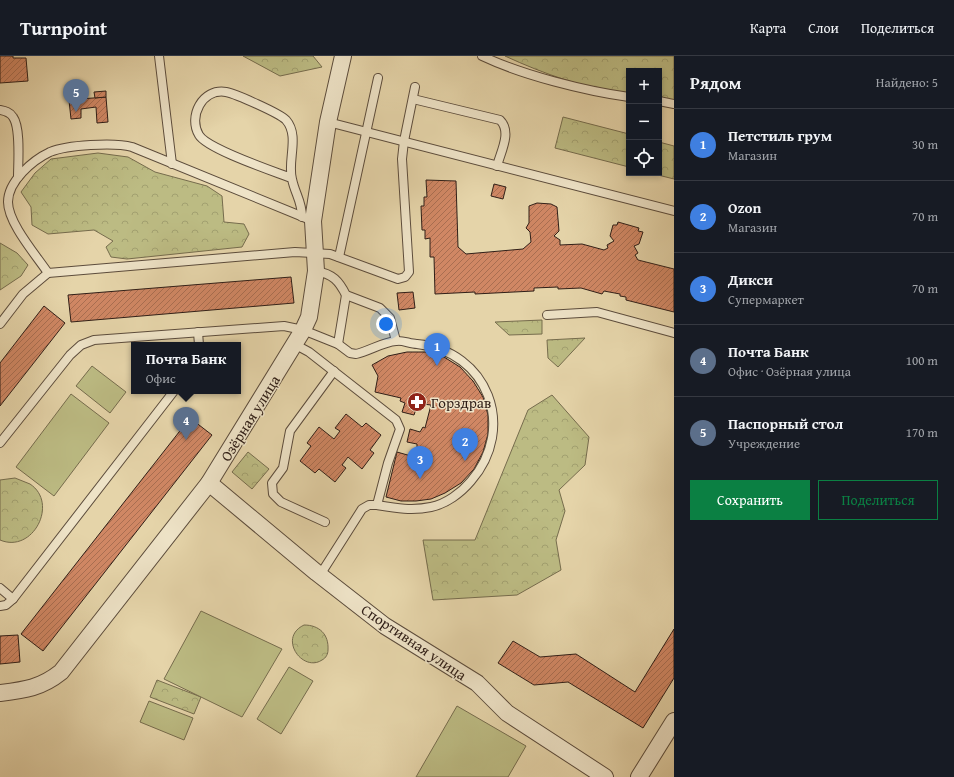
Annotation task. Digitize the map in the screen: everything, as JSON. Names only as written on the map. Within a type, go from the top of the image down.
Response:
[{"type":"street","name":"Озёрная улица","points":[[0,693],[37,687],[61,672],[209,483],[296,345],[309,317],[316,272],[315,252],[307,219],[344,56]]},
{"type":"street","name":"Спортивная улица","points":[[209,483],[320,575],[385,626],[476,683],[507,713],[605,777]]},
{"type":"street","points":[[639,777],[674,720]]},
{"type":"lane","points":[[159,56],[172,164]]},
{"type":"lane","points":[[482,56],[535,75],[608,95],[626,97]]},
{"type":"lane","points":[[339,257],[378,78]]},
{"type":"lane","points":[[0,324],[23,294],[48,273],[315,252],[330,254],[398,279],[405,277],[409,272],[402,159],[404,141],[416,86]]},
{"type":"lane","points":[[292,178],[211,146],[199,136],[194,121],[198,106],[210,94],[225,92],[271,111],[286,120],[292,133],[292,178],[307,219]]},
{"type":"lane","points":[[413,99],[500,120],[507,132],[497,166]]},
{"type":"lane","points":[[662,102],[674,104]]},
{"type":"lane","points":[[0,110],[8,112],[14,118],[17,130],[18,177]]},
{"type":"lane","points":[[328,122],[674,211]]},
{"type":"lane","points":[[48,273],[10,215],[8,201],[12,187],[18,177],[32,164],[50,152],[67,148],[121,144],[307,219]]},
{"type":"lane","points":[[316,272],[327,273],[338,281],[346,295],[338,344]]},
{"type":"lane","points":[[346,295],[380,308],[390,318],[396,341]]},
{"type":"lane","points":[[547,315],[597,312],[674,333]]},
{"type":"lane","points":[[0,443],[70,355],[81,345],[94,340],[284,326],[303,330],[338,344],[350,354],[356,354],[396,341],[428,345],[446,351],[464,362],[478,377],[489,395],[494,415],[494,436],[488,456],[478,472],[465,488],[449,500],[432,507],[413,509],[369,505],[362,509],[320,575]]},
{"type":"lane","points":[[198,332],[199,342]]},
{"type":"lane","points":[[296,345],[309,352],[396,420],[400,429],[388,463],[377,505]]},
{"type":"lane","points":[[325,522],[281,502],[273,494],[272,483],[283,468],[290,431],[334,371]]},
{"type":"lane","points":[[0,606],[6,605],[13,599],[172,394]]},
{"type":"lane","points":[[0,588],[13,599]]},
{"type":"green space","points":[[243,56],[313,56],[322,67],[280,76]]},
{"type":"green space","points":[[505,56],[674,56],[674,100],[662,98],[662,68],[626,68],[626,94],[581,85],[535,69]]},
{"type":"green space","points":[[563,117],[626,133],[626,166],[555,148]]},
{"type":"green space","points":[[662,143],[674,146],[674,179],[662,176]]},
{"type":"green space","points":[[98,153],[128,157],[155,172],[207,186],[222,196],[224,222],[244,224],[249,234],[242,247],[127,259],[111,257],[106,247],[113,241],[94,230],[48,234],[32,225],[31,207],[21,192],[35,173],[51,159]]},
{"type":"green space","points":[[0,243],[17,253],[28,265],[21,276],[0,290]]},
{"type":"green space","points":[[542,320],[542,334],[509,335],[495,322]]},
{"type":"green space","points":[[585,338],[558,367],[548,358],[547,340]]},
{"type":"green space","points":[[92,366],[126,392],[110,413],[76,386]]},
{"type":"green space","points":[[71,394],[109,423],[54,496],[16,467]]},
{"type":"green space","points":[[552,395],[589,437],[585,465],[559,490],[565,511],[556,540],[561,570],[517,595],[433,600],[423,540],[475,540],[528,410]]},
{"type":"green space","points":[[248,452],[269,469],[252,489],[232,472]]},
{"type":"green space","points":[[15,478],[30,484],[38,492],[42,503],[42,514],[32,533],[23,540],[12,542],[0,540],[0,480]]},
{"type":"green space","points":[[201,611],[282,649],[242,717],[164,679]]},
{"type":"green space","points":[[304,625],[309,625],[318,629],[327,639],[328,651],[326,657],[315,663],[307,662],[301,658],[293,645],[293,638],[296,631]]},
{"type":"green space","points":[[289,667],[313,681],[281,734],[257,719]]},
{"type":"green space","points":[[157,680],[201,697],[194,714],[150,697]]},
{"type":"green space","points":[[149,701],[193,718],[184,740],[140,722]]},
{"type":"green space","points":[[457,706],[526,746],[508,777],[416,777]]},
{"type":"building","points":[[0,56],[26,58],[28,81],[0,83]]},
{"type":"building","points":[[79,90],[80,99],[106,97],[108,122],[97,123],[96,107],[81,109],[81,118],[71,119],[68,91]]},
{"type":"building","points":[[106,91],[106,97],[95,98],[94,92]]},
{"type":"building","points":[[426,180],[456,181],[458,247],[466,254],[523,249],[531,242],[530,232],[526,228],[529,223],[529,206],[537,203],[551,204],[557,207],[559,231],[554,236],[560,240],[560,245],[582,244],[604,250],[608,248],[607,245],[614,241],[610,236],[613,225],[617,225],[618,222],[639,228],[638,231],[643,232],[639,244],[634,246],[638,253],[635,255],[638,260],[674,269],[674,312],[626,300],[626,297],[620,296],[620,294],[604,291],[602,294],[581,288],[558,289],[558,287],[534,288],[534,291],[475,294],[475,292],[435,294],[434,257],[430,257],[430,238],[425,239],[425,230],[422,230],[421,206],[424,206],[424,197],[427,197]]},
{"type":"building","points":[[494,184],[506,187],[503,199],[491,196]]},
{"type":"building","points":[[291,277],[294,303],[71,322],[68,295]]},
{"type":"building","points":[[413,292],[415,308],[399,310],[397,293]]},
{"type":"building","points":[[44,306],[65,323],[0,406],[0,363]]},
{"type":"building","points":[[407,352],[425,352],[444,357],[460,367],[473,381],[483,397],[488,415],[488,434],[483,452],[474,469],[461,483],[445,493],[431,499],[416,501],[401,501],[386,497],[397,452],[418,458],[420,450],[417,450],[417,444],[407,442],[410,429],[420,432],[423,427],[425,428],[431,405],[423,404],[423,406],[417,406],[414,415],[402,412],[405,403],[400,401],[401,398],[375,392],[378,376],[372,365],[388,356]]},
{"type":"building","points":[[346,414],[362,427],[366,423],[381,435],[370,450],[374,453],[362,469],[348,457],[342,465],[346,468],[335,482],[319,469],[315,473],[300,461],[311,446],[307,443],[319,427],[334,439],[340,431],[335,428]]},
{"type":"building","points":[[190,418],[212,435],[43,651],[21,634]]},
{"type":"building","points":[[674,629],[674,678],[643,728],[568,682],[534,685],[498,663],[513,641],[540,657],[576,654],[635,692]]},
{"type":"building","points":[[18,635],[20,662],[0,664],[0,636]]},
{"type":"place","name":"Паспорный стол","points":[[76,112]]},
{"type":"place","name":"Петстиль грум","points":[[437,366]]},
{"type":"place","name":"Горздрав","points":[[417,402]]},
{"type":"place","name":"Почта Банк","points":[[186,440]]},
{"type":"place","name":"Ozon","points":[[465,461]]},
{"type":"place","name":"Дикси","points":[[420,479]]}]
